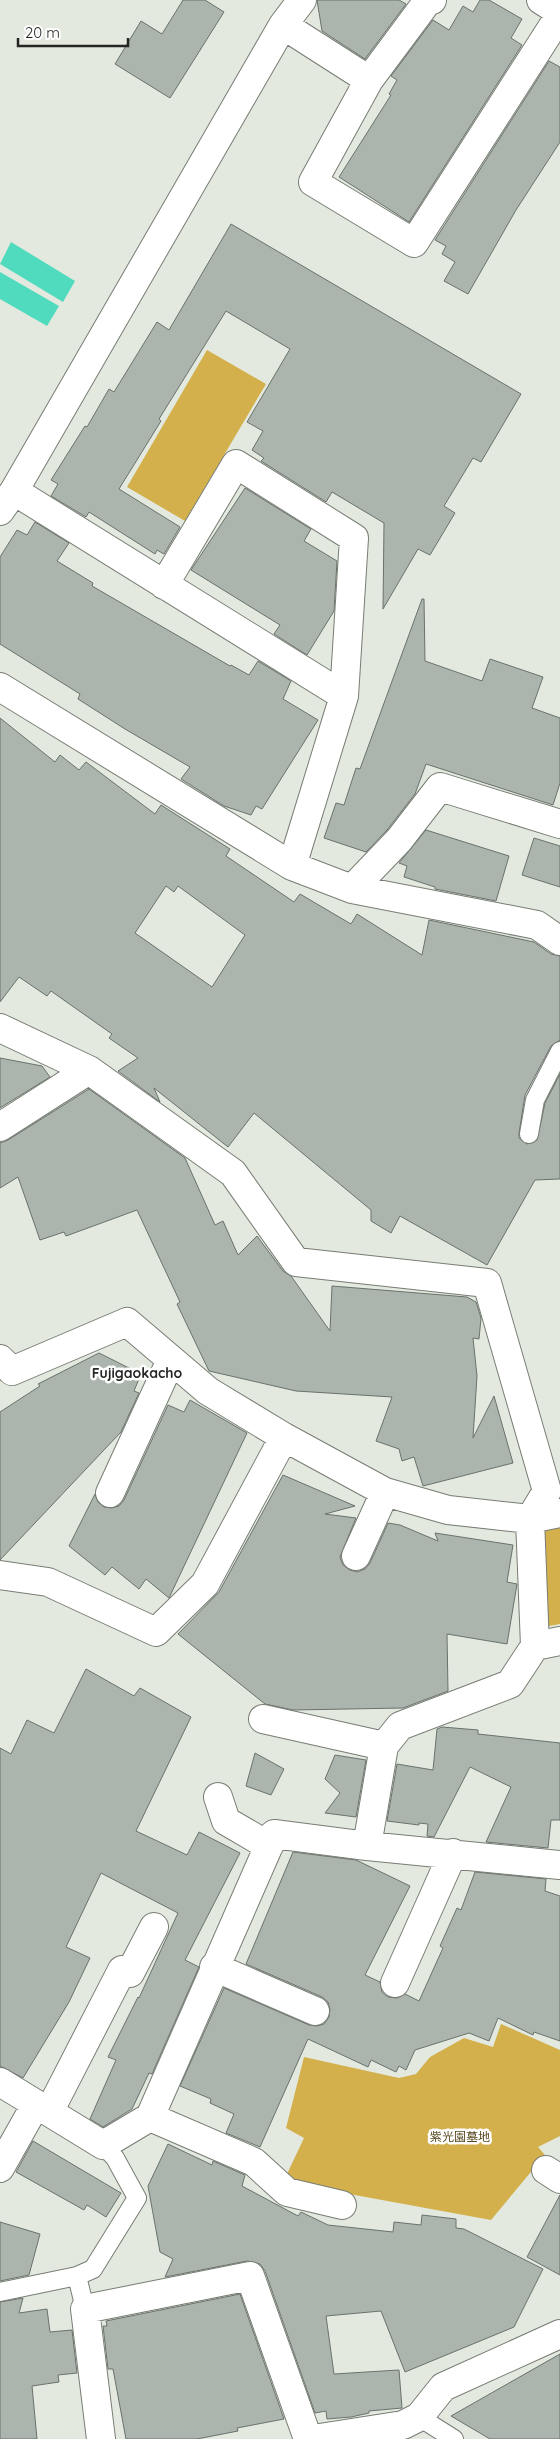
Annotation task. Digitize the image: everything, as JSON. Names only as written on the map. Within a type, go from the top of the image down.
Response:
[{"type":"street","points":[[302,0],[283,25],[7,501],[164,585],[344,696]]},
{"type":"street","points":[[432,0],[427,2],[369,80],[313,182],[414,243],[560,13],[541,0]]},
{"type":"street","points":[[283,25],[369,80]]},
{"type":"street","points":[[164,585],[236,464],[354,538],[344,696],[292,866]]},
{"type":"street","points":[[0,687],[292,866],[352,889],[537,925],[560,941]]},
{"type":"street","points":[[352,889],[399,840],[440,787],[560,824]]},
{"type":"street","points":[[0,1028],[89,1070],[233,1173],[296,1262],[487,1283],[547,1491],[530,1519],[548,1644],[510,1684],[400,1726],[384,1746],[366,1846]]},
{"type":"street","points":[[0,1127],[89,1070]]},
{"type":"street","points":[[0,1359],[12,1371],[127,1322],[208,1391],[385,1492],[448,1510],[530,1519],[560,1513]]},
{"type":"street","points":[[110,1493],[171,1360]]},
{"type":"street","points":[[0,1576],[48,1582],[156,1632],[205,1584],[284,1436]]},
{"type":"street","points":[[356,1556],[385,1492]]},
{"type":"street","points":[[262,1719],[384,1746]]},
{"type":"street","points":[[218,1797],[226,1821],[269,1846]]},
{"type":"street","points":[[0,2082],[103,2145],[150,2117],[214,1967],[274,1834],[366,1846],[453,1853],[560,1865]]},
{"type":"street","points":[[395,1983],[453,1853]]},
{"type":"street","points":[[0,2168],[43,2108],[122,1970],[130,1974],[154,1927]]},
{"type":"street","points":[[214,1967],[314,2011]]},
{"type":"street","points":[[150,2117],[254,2162],[287,2192],[342,2205]]},
{"type":"street","points":[[101,2439],[85,2309],[250,2276],[308,2439]]},
{"type":"street","points":[[313,2439],[403,2425],[419,2417],[443,2387],[560,2334]]},
{"type":"lane","points":[[529,1134],[534,1100],[560,1051]]},
{"type":"lane","points":[[0,2292],[77,2276],[93,2269],[137,2198],[115,2158],[103,2145]]},
{"type":"lane","points":[[77,2276],[85,2309]]},
{"type":"lane","points":[[419,2417],[454,2439]]},
{"type":"green space","points":[[207,350],[266,384],[185,521],[127,487]]},
{"type":"green space","points":[[560,1526],[560,1624],[549,1626],[540,1539],[548,1527]]},
{"type":"green space","name":"紫光園墓地","points":[[501,2024],[560,2050],[560,2136],[538,2147],[545,2155],[491,2220],[311,2187],[286,2176],[304,2138],[286,2128],[304,2057],[399,2078],[416,2074],[430,2057],[464,2038],[493,2047]]},
{"type":"shaded area","points":[[11,242],[75,281],[63,302],[0,264]]},
{"type":"shaded area","points":[[0,272],[59,306],[47,326],[0,299]]},
{"type":"building","points":[[183,0],[205,0],[224,12],[170,98],[115,64],[141,21],[162,34]]},
{"type":"building","points":[[317,0],[399,0],[406,4],[365,59],[322,31]]},
{"type":"building","points":[[480,0],[489,0],[522,19],[511,38],[522,45],[409,222],[339,177],[391,95],[389,94],[397,80],[391,76],[433,20],[449,30],[463,6],[473,12]]},
{"type":"building","points":[[549,61],[560,67],[560,142],[516,210],[468,294],[444,281],[455,262],[442,254],[446,246],[435,240]]},
{"type":"building","points":[[231,224],[521,394],[481,462],[473,458],[444,506],[455,513],[430,555],[418,549],[383,609],[384,523],[332,492],[326,502],[261,461],[264,458],[252,450],[263,431],[247,422],[290,349],[226,311],[159,419],[161,421],[119,489],[180,527],[164,554],[157,550],[155,554],[89,512],[86,517],[51,496],[58,484],[51,480],[85,426],[87,427],[109,389],[114,392],[157,322],[169,330]]},
{"type":"building","points":[[245,488],[311,529],[304,541],[337,561],[334,611],[307,655],[274,634],[280,625],[191,570]]},
{"type":"building","points":[[35,522],[69,543],[57,561],[93,583],[92,586],[230,666],[249,675],[258,661],[291,681],[283,699],[318,720],[262,809],[256,806],[251,815],[224,806],[181,779],[190,767],[78,699],[80,694],[0,644],[0,557],[17,530],[27,535]]},
{"type":"building","points":[[422,599],[424,599],[425,661],[482,681],[490,659],[543,677],[532,708],[560,718],[560,783],[553,805],[426,764],[415,794],[387,830],[366,852],[324,838],[336,803],[344,805],[356,768],[360,769]]},
{"type":"building","points":[[0,718],[55,762],[60,755],[79,770],[86,762],[155,814],[161,805],[230,849],[226,856],[294,902],[300,894],[351,924],[357,914],[422,955],[429,920],[534,942],[551,954],[560,956],[560,1040],[551,1046],[525,1095],[519,1138],[527,1144],[537,1140],[545,1103],[560,1074],[560,1179],[535,1180],[487,1265],[400,1216],[391,1233],[371,1221],[371,1210],[254,1113],[228,1147],[154,1088],[160,1102],[118,1071],[138,1058],[109,1038],[112,1034],[51,991],[47,996],[19,977],[0,1002]],"holes":[[[166,886],[174,892],[178,886],[245,935],[212,987],[135,933]]]},
{"type":"building","points":[[426,830],[509,856],[496,901],[435,889],[435,887],[404,877],[407,866],[399,863]]},
{"type":"building","points":[[534,838],[560,846],[560,887],[522,875]]},
{"type":"building","points":[[0,1058],[42,1066],[50,1077],[0,1108]]},
{"type":"building","points":[[89,1089],[185,1158],[215,1225],[223,1221],[238,1255],[257,1236],[283,1271],[291,1276],[330,1331],[332,1286],[467,1297],[476,1302],[481,1318],[479,1339],[473,1338],[477,1376],[473,1438],[494,1396],[513,1463],[423,1486],[414,1457],[402,1461],[399,1449],[376,1441],[392,1397],[296,1391],[209,1371],[177,1304],[180,1302],[137,1210],[66,1236],[64,1232],[40,1240],[18,1177],[0,1188],[0,1143],[8,1140]]},
{"type":"building","points":[[99,1353],[141,1374],[134,1391],[139,1393],[121,1432],[0,1560],[0,1412],[40,1386],[38,1384]]},
{"type":"building","points":[[190,1400],[247,1433],[169,1598],[146,1579],[139,1589],[112,1567],[105,1575],[69,1546],[95,1494],[98,1502],[104,1507],[112,1508],[119,1506],[124,1500],[168,1405],[184,1412]]},
{"type":"building","points":[[283,1475],[355,1506],[325,1514],[356,1518],[340,1557],[343,1565],[350,1570],[357,1572],[365,1569],[370,1563],[388,1523],[400,1525],[438,1541],[435,1533],[513,1545],[507,1582],[517,1584],[507,1644],[447,1634],[448,1691],[403,1708],[293,1710],[265,1704],[178,1634],[219,1592]]},
{"type":"building","points":[[86,1669],[134,1696],[140,1688],[191,1717],[136,1831],[187,1855],[199,1832],[240,1853],[185,1960],[199,1967],[152,2074],[149,2073],[132,2109],[103,2127],[90,2119],[116,2060],[108,2057],[139,1998],[178,1913],[101,1873],[66,1947],[90,1958],[69,2002],[23,2078],[0,2066],[0,1748],[11,1754],[27,1720],[54,1733]]},
{"type":"building","points":[[442,1727],[478,1730],[478,1734],[560,1743],[560,1820],[551,1820],[548,1848],[486,1842],[511,1787],[470,1767],[434,1837],[427,1836],[428,1824],[419,1823],[419,1825],[387,1821],[397,1764],[433,1770],[437,1729]]},
{"type":"building","points":[[255,1753],[284,1769],[271,1795],[246,1786]]},
{"type":"building","points":[[335,1755],[366,1760],[356,1817],[325,1813],[340,1793],[325,1779]]},
{"type":"building","points":[[293,1852],[356,1860],[410,1886],[365,1975],[380,1982],[382,1992],[388,1997],[397,1998],[405,1994],[419,2001],[443,1948],[440,1946],[457,1908],[461,1910],[475,1872],[546,1879],[545,1891],[560,1896],[560,2041],[534,2032],[533,2035],[498,2018],[489,2041],[469,2033],[415,2050],[406,2070],[399,2066],[396,2072],[371,2060],[368,2067],[308,2039],[260,2147],[226,2133],[234,2114],[210,2103],[211,2099],[180,2086],[224,1988],[309,2025],[317,2026],[324,2024],[329,2017],[330,2009],[328,2002],[322,1997],[246,1964]]},
{"type":"building","points":[[33,2141],[121,2193],[106,2217],[87,2205],[84,2210],[16,2172]]},
{"type":"building","points":[[168,2144],[212,2165],[213,2161],[245,2175],[242,2186],[298,2216],[301,2212],[328,2225],[393,2232],[394,2222],[421,2225],[422,2215],[456,2219],[456,2228],[464,2229],[543,2269],[514,2327],[405,2372],[381,2311],[326,2316],[334,2374],[399,2370],[402,2408],[369,2411],[369,2413],[351,2417],[327,2419],[326,2411],[315,2413],[265,2271],[260,2264],[247,2261],[165,2277],[173,2259],[160,2252],[148,2186]]},
{"type":"building","points":[[560,2195],[560,2275],[527,2257]]},
{"type":"building","points":[[0,2222],[40,2234],[29,2275],[0,2281]]},
{"type":"building","points":[[240,2294],[284,2419],[237,2428],[238,2431],[197,2439],[126,2439],[113,2369],[108,2369],[103,2326],[107,2326],[106,2321]]},
{"type":"building","points":[[23,2298],[19,2313],[47,2309],[50,2332],[72,2330],[77,2373],[58,2375],[59,2382],[32,2386],[37,2439],[0,2439],[0,2302]]},
{"type":"building","points":[[560,2354],[560,2439],[490,2439],[451,2416]]},
{"type":"district","name":"Fujigaokacho","points":[[137,1373]]}]
